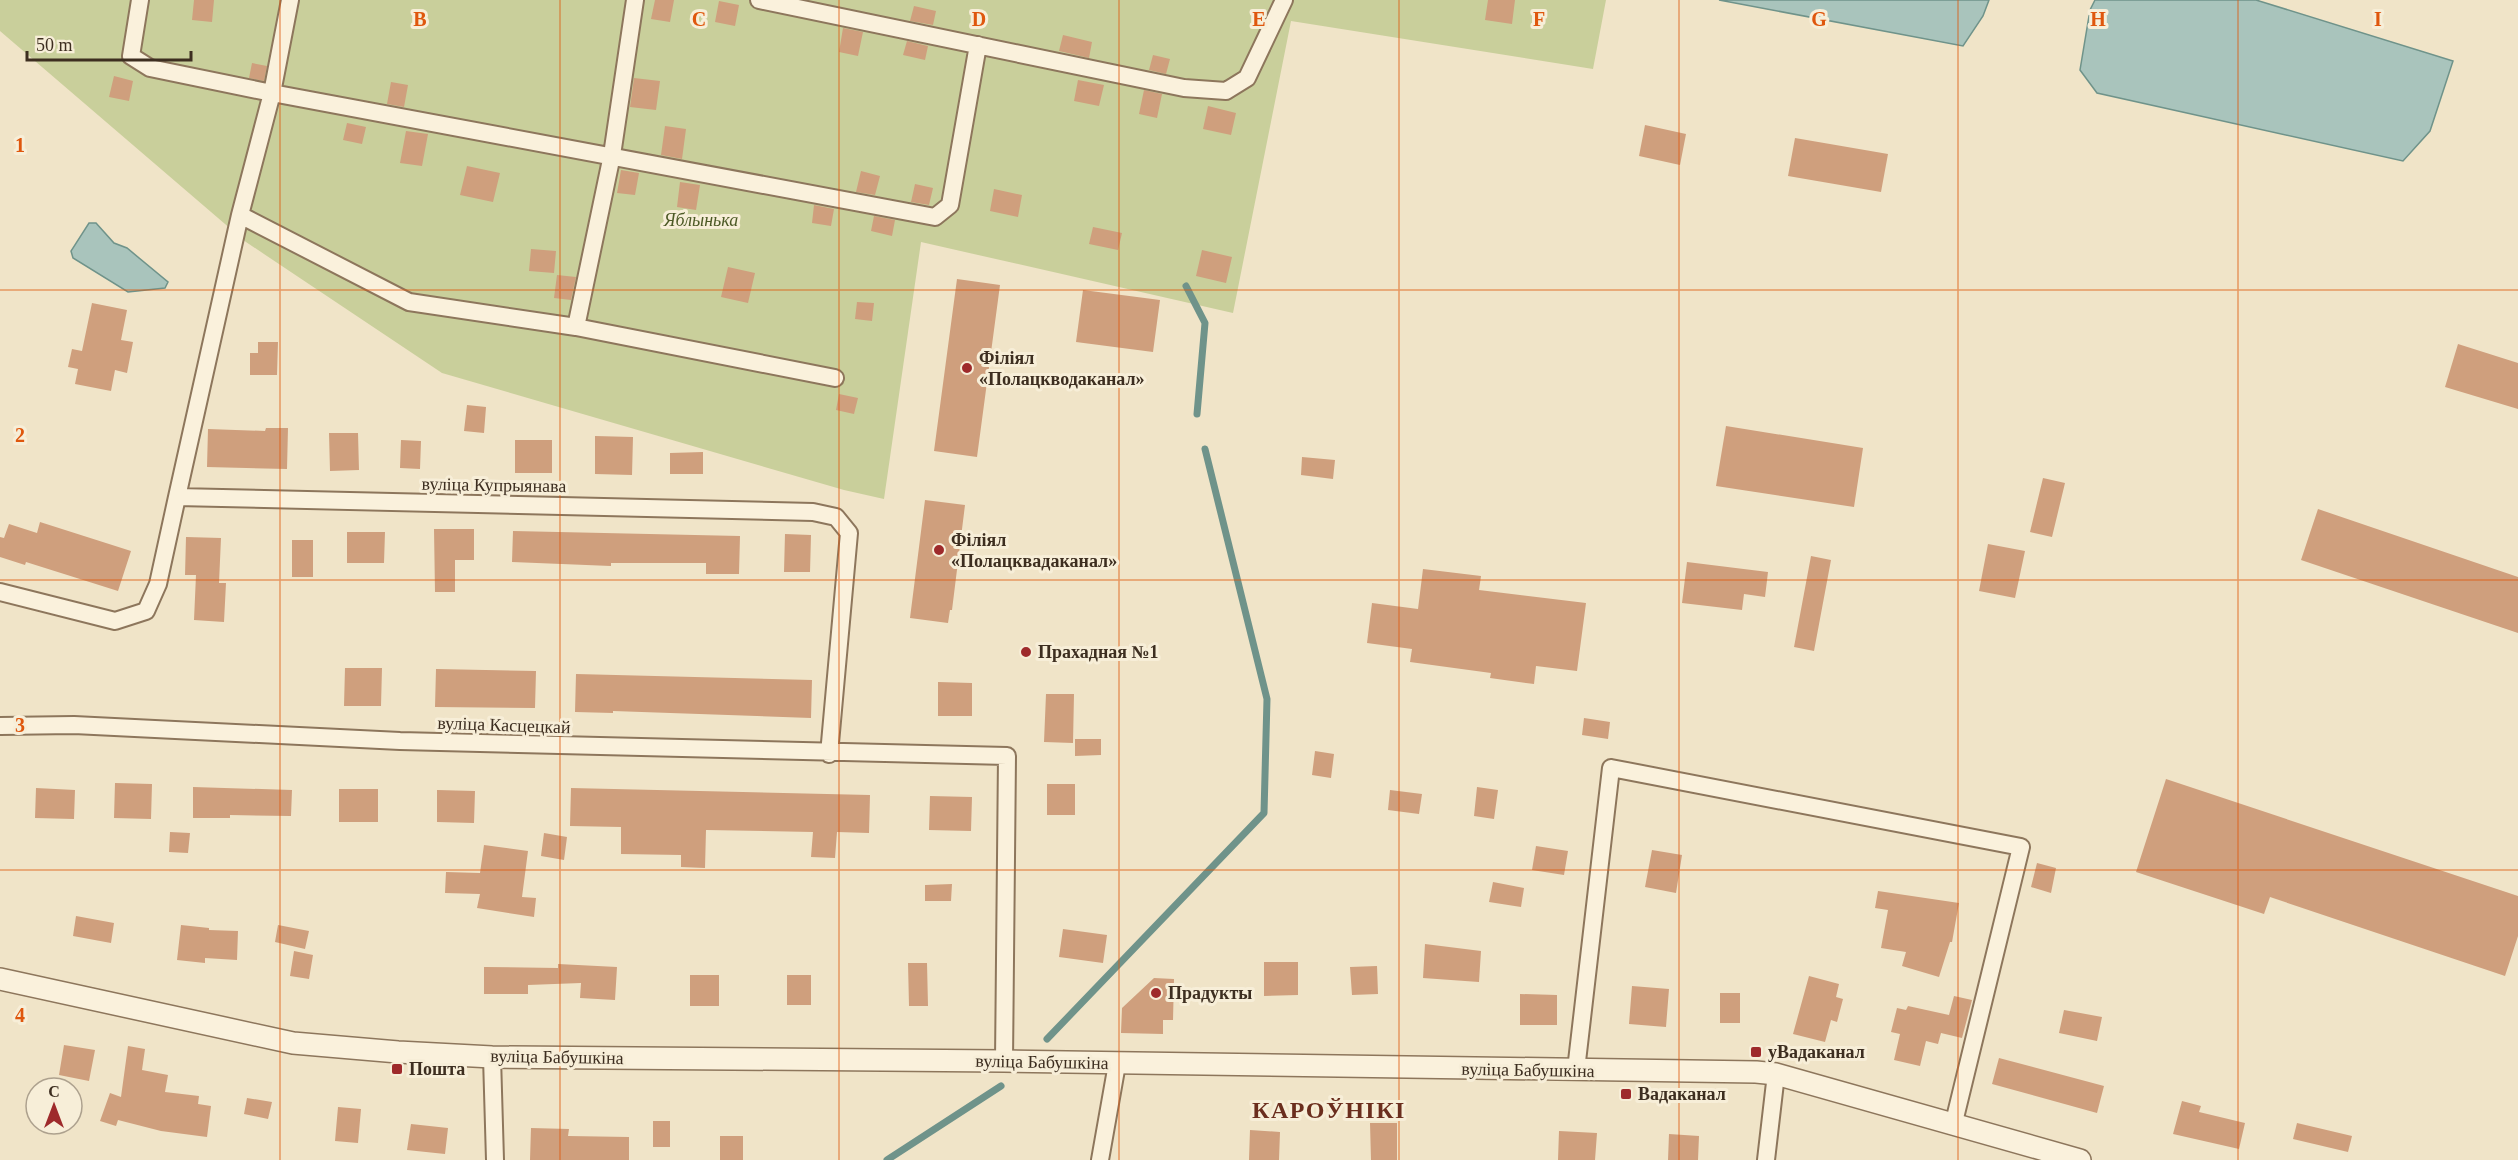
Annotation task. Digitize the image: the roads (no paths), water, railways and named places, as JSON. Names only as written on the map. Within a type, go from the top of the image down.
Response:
[{"type":"street","points":[[140,0],[131,56],[150,68],[272,93],[935,217],[950,205],[978,45]]},
{"type":"street","points":[[0,592],[115,621],[146,611],[158,584],[240,215],[272,93],[290,0]]},
{"type":"street","points":[[576,327],[612,155],[635,0]]},
{"type":"street","points":[[759,0],[1184,88],[1226,91],[1247,78],[1284,0]]},
{"type":"street","points":[[240,215],[409,302],[576,327],[835,378]]},
{"type":"street","name":"вуліца Купрыянава","points":[[177,497],[813,512],[836,517],[849,533],[829,754]]},
{"type":"street","name":"вуліца Касцецкай","points":[[0,726],[74,725],[400,741],[829,754],[1007,756],[1004,1061]]},
{"type":"street","points":[[1576,1070],[1611,768],[2021,848],[1954,1122]]},
{"type":"street","name":"вуліца Бабушкіна","points":[[0,979],[293,1043],[398,1052],[492,1057],[1004,1061],[1776,1074],[1954,1122],[2080,1160]]},
{"type":"street","points":[[492,1057],[495,1160]]},
{"type":"street","points":[[1100,1160],[1117,1064]]},
{"type":"street","points":[[1766,1160],[1776,1074]]},
{"type":"water","points":[[1719,0],[1989,0],[1983,16],[1963,46]]},
{"type":"water","points":[[2095,0],[2256,0],[2453,61],[2430,131],[2403,161],[2097,93],[2080,70],[2090,10]]},
{"type":"water","points":[[89,223],[96,223],[114,243],[127,248],[168,282],[165,288],[128,292],[73,258],[71,251]]},
{"type":"waterway","points":[[1186,286],[1205,323],[1197,414]]},
{"type":"waterway","points":[[1047,1039],[1264,813],[1267,699],[1205,449]]},
{"type":"waterway","points":[[887,1160],[1001,1086]]},
{"type":"place","name":"Філіял «Полацкводаканал»","points":[[967,368]]},
{"type":"place","name":"Філіял «Полацквадаканал»","points":[[939,550]]},
{"type":"place","name":"Прахадная №1","points":[[1026,652]]},
{"type":"place","name":"Прадукты","points":[[1156,993]]},
{"type":"place","name":"уВадаканал","points":[[1756,1052]]},
{"type":"place","name":"Пошта","points":[[397,1069]]},
{"type":"place","name":"Вадаканал","points":[[1626,1094]]},
{"type":"district","name":"КАРОЎНІКІ","points":[[1329,1110]]},
{"type":"park label","name":"Яблынька","points":[[701,220]]}]
